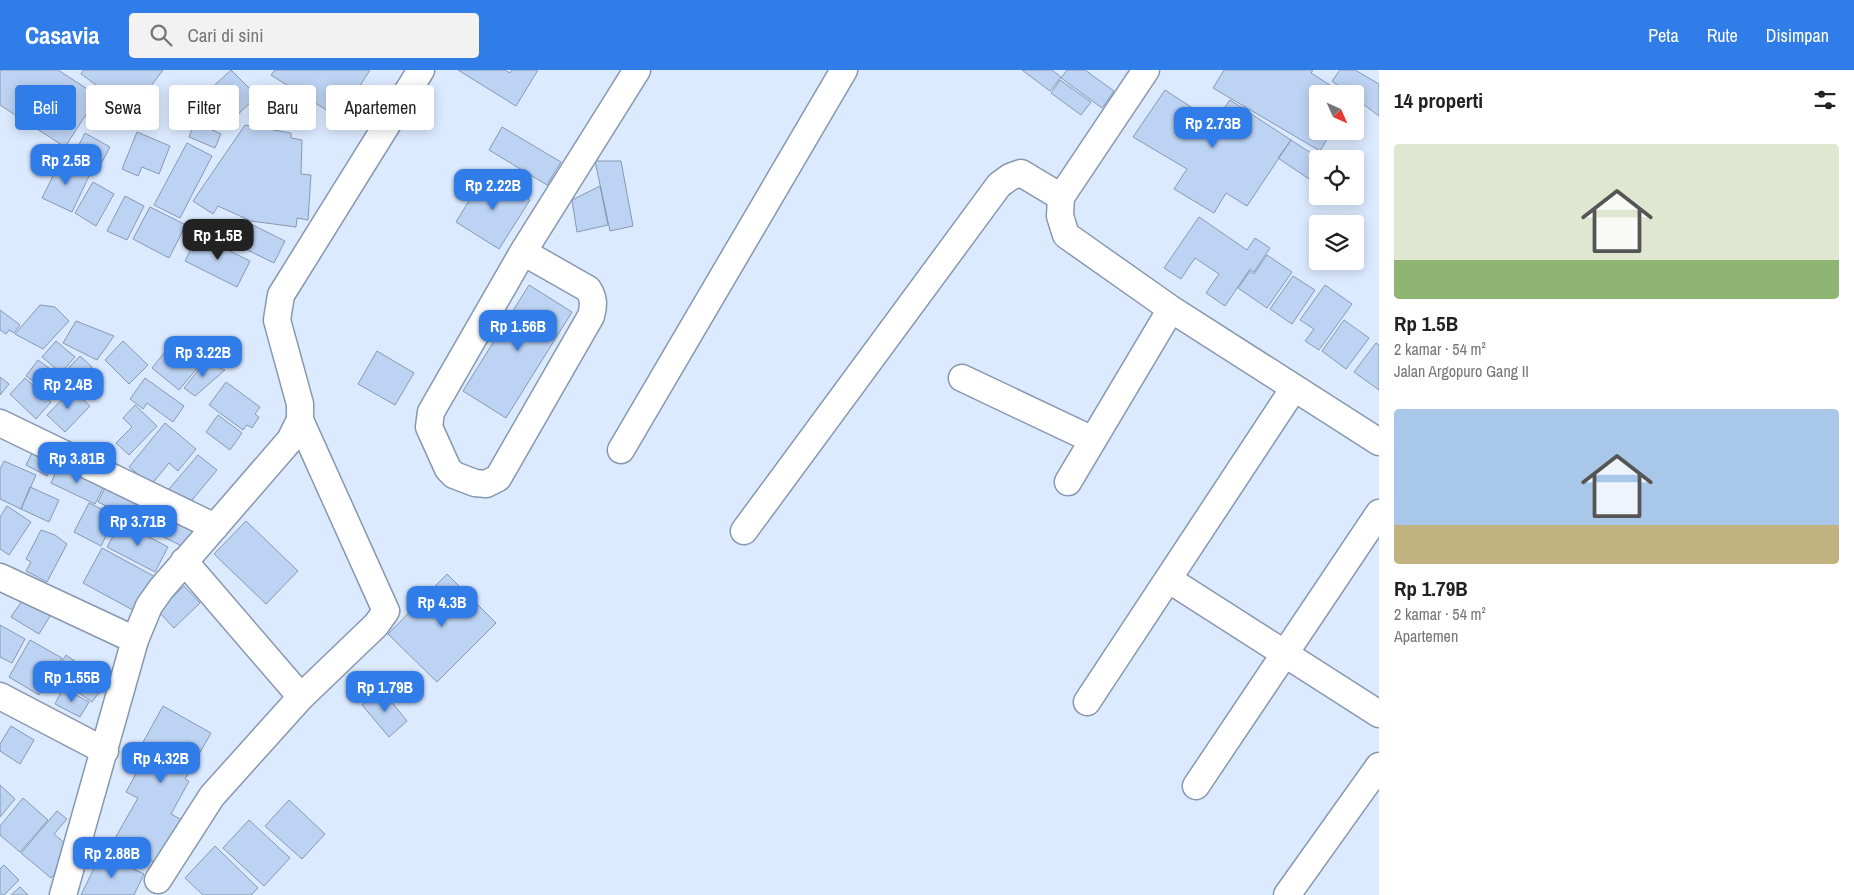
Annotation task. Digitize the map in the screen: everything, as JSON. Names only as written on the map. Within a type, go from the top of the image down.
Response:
[{"type":"street","points":[[158,880],[212,796],[301,697],[376,625],[386,611],[382,598],[300,420],[300,404],[277,320],[281,294],[420,70]]},
{"type":"street","points":[[524,252],[588,289],[593,297],[594,306],[591,316],[498,478],[486,484],[475,483],[454,475],[448,469],[429,427],[431,412],[524,252],[637,70]]},
{"type":"street","points":[[621,450],[844,70]]},
{"type":"street","points":[[1146,70],[1061,197],[1060,216],[1066,235],[1171,309],[1379,442]]},
{"type":"street","points":[[744,532],[999,185],[1010,177],[1021,174],[1061,197]]},
{"type":"street","points":[[1068,482],[1171,309]]},
{"type":"street","points":[[962,378],[1093,440]]},
{"type":"street","points":[[1087,702],[1294,388]]},
{"type":"street","points":[[63,895],[135,640],[149,606],[184,560],[290,440],[300,420]]},
{"type":"street","points":[[0,423],[215,527]]},
{"type":"street","points":[[1196,786],[1379,513]]},
{"type":"street","points":[[184,560],[301,697]]},
{"type":"street","points":[[0,577],[135,640]]},
{"type":"street","points":[[1168,579],[1379,714]]},
{"type":"street","points":[[0,696],[105,751]]},
{"type":"street","points":[[1287,895],[1379,766]]},
{"type":"building","points":[[0,70],[58,70],[86,88],[86,115],[76,130],[76,85],[15,85],[15,115],[0,105]]},
{"type":"building","points":[[83,70],[163,70],[152,85],[96,85],[81,74]]},
{"type":"building","points":[[231,70],[249,88],[249,104],[239,113],[239,85],[215,85]]},
{"type":"building","points":[[275,70],[370,70],[360,85],[326,85],[326,110],[316,103],[316,85],[287,85],[271,75]]},
{"type":"building","points":[[458,70],[505,70],[510,73],[512,70],[538,70],[516,106]]},
{"type":"building","points":[[1022,70],[1052,70],[1061,77],[1050,91]]},
{"type":"building","points":[[1067,70],[1085,70],[1114,91],[1102,108],[1061,78]]},
{"type":"building","points":[[1224,70],[1313,70],[1311,73],[1330,85],[1309,85],[1309,140],[1327,140],[1321,150],[1318,150],[1213,88]]},
{"type":"building","points":[[1340,70],[1355,70],[1379,84],[1379,116],[1364,105],[1364,85],[1337,85],[1332,81]]},
{"type":"building","points":[[1060,80],[1091,102],[1081,115],[1051,93]]},
{"type":"building","points":[[1165,90],[1214,122],[1230,100],[1291,140],[1247,206],[1226,193],[1214,213],[1174,189],[1187,169],[1133,137]]},
{"type":"building","points":[[245,125],[249,126],[249,130],[274,130],[291,133],[291,138],[302,140],[301,174],[311,175],[308,220],[297,218],[296,227],[251,221],[218,206],[213,214],[193,201]]},
{"type":"building","points":[[502,127],[561,162],[547,185],[489,150]]},
{"type":"building","points":[[39,130],[76,130],[65,147]]},
{"type":"building","points":[[192,130],[212,130],[221,134],[215,148],[189,137]]},
{"type":"building","points":[[137,132],[170,146],[159,174],[142,167],[138,176],[122,169]]},
{"type":"building","points":[[85,133],[110,147],[96,173],[71,160]]},
{"type":"building","points":[[1291,140],[1309,152],[1309,179],[1278,158]]},
{"type":"building","points":[[187,143],[212,156],[180,218],[154,205]]},
{"type":"building","points":[[61,160],[90,174],[72,212],[42,198]]},
{"type":"building","points":[[595,161],[621,161],[633,226],[610,231]]},
{"type":"building","points":[[486,173],[530,200],[499,249],[456,222]]},
{"type":"building","points":[[93,182],[114,194],[96,226],[75,213]]},
{"type":"building","points":[[600,186],[608,225],[577,232],[572,200]]},
{"type":"building","points":[[125,196],[144,206],[127,240],[107,231]]},
{"type":"building","points":[[150,207],[186,225],[169,258],[133,239]]},
{"type":"building","points":[[1199,217],[1247,250],[1255,238],[1270,248],[1254,272],[1250,269],[1225,306],[1206,293],[1219,274],[1195,258],[1181,279],[1164,268]]},
{"type":"building","points":[[251,224],[285,241],[274,263],[239,246]]},
{"type":"building","points":[[198,235],[250,261],[237,287],[185,261]]},
{"type":"building","points":[[1267,255],[1292,272],[1267,308],[1238,288],[1250,271],[1254,274]]},
{"type":"building","points":[[1293,276],[1315,290],[1292,324],[1270,309]]},
{"type":"building","points":[[529,285],[572,312],[506,418],[463,391]]},
{"type":"building","points":[[1325,285],[1352,304],[1319,350],[1305,341],[1314,329],[1300,320]]},
{"type":"building","points":[[40,305],[55,307],[69,321],[43,349],[15,334]]},
{"type":"building","points":[[0,310],[20,325],[14,333],[9,330],[6,334],[0,330]]},
{"type":"building","points":[[1344,320],[1369,338],[1346,369],[1322,351]]},
{"type":"building","points":[[76,321],[114,336],[97,360],[63,343]]},
{"type":"building","points":[[56,341],[75,357],[61,373],[42,357]]},
{"type":"building","points":[[123,341],[148,365],[129,384],[105,360]]},
{"type":"building","points":[[1376,343],[1379,345],[1379,390],[1354,372]]},
{"type":"building","points":[[377,351],[414,373],[395,405],[358,384]]},
{"type":"building","points":[[165,352],[199,366],[179,390],[152,368]]},
{"type":"building","points":[[80,356],[92,367],[69,391],[57,380]]},
{"type":"building","points":[[38,360],[60,376],[48,392],[26,376]]},
{"type":"building","points":[[205,362],[225,370],[195,396],[184,388]]},
{"type":"building","points":[[0,377],[9,384],[0,395]]},
{"type":"building","points":[[25,378],[51,402],[36,419],[10,394]]},
{"type":"building","points":[[145,378],[184,406],[173,422],[147,403],[143,409],[130,399]]},
{"type":"building","points":[[226,382],[260,407],[255,414],[259,417],[252,428],[247,425],[243,430],[209,405]]},
{"type":"building","points":[[72,389],[90,406],[65,432],[47,415]]},
{"type":"building","points":[[135,405],[157,426],[129,455],[116,443],[132,427],[123,418]]},
{"type":"building","points":[[218,415],[242,433],[230,450],[206,432]]},
{"type":"building","points":[[165,423],[196,449],[178,471],[169,463],[151,485],[129,467]]},
{"type":"building","points":[[34,449],[56,459],[47,476],[26,465]]},
{"type":"building","points":[[198,455],[217,470],[188,505],[169,489]]},
{"type":"building","points":[[4,461],[36,475],[21,509],[0,499],[0,469]]},
{"type":"building","points":[[59,464],[104,486],[95,504],[51,483]]},
{"type":"building","points":[[107,484],[156,508],[147,526],[98,502]]},
{"type":"building","points":[[30,487],[59,500],[49,522],[21,509]]},
{"type":"building","points":[[89,503],[116,516],[101,546],[74,532]]},
{"type":"building","points":[[7,506],[31,522],[9,555],[0,549],[0,517]]},
{"type":"building","points":[[157,510],[194,528],[184,547],[147,529]]},
{"type":"building","points":[[246,521],[298,571],[266,604],[214,554]]},
{"type":"building","points":[[121,522],[168,547],[155,572],[107,547]]},
{"type":"building","points":[[41,530],[55,535],[67,544],[47,582],[26,571],[31,562],[26,559]]},
{"type":"building","points":[[102,548],[161,580],[142,615],[83,583]]},
{"type":"building","points":[[447,574],[496,623],[437,682],[388,634]]},
{"type":"building","points":[[184,586],[200,603],[174,628],[158,611]]},
{"type":"building","points":[[25,596],[52,613],[39,634],[11,617]]},
{"type":"building","points":[[0,625],[25,639],[12,663],[0,657]]},
{"type":"building","points":[[30,640],[62,658],[39,695],[9,677]]},
{"type":"building","points":[[66,655],[106,683],[92,702],[53,675]]},
{"type":"building","points":[[63,688],[89,702],[80,717],[55,704]]},
{"type":"building","points":[[381,689],[407,721],[389,737],[362,705]]},
{"type":"building","points":[[163,706],[211,733],[185,779],[189,781],[171,814],[182,820],[157,864],[114,840],[138,798],[126,792],[144,759],[136,755]]},
{"type":"building","points":[[11,726],[34,740],[20,764],[0,751],[0,744]]},
{"type":"building","points":[[0,785],[15,799],[0,817]]},
{"type":"building","points":[[23,798],[48,820],[20,852],[0,835],[0,826]]},
{"type":"building","points":[[289,800],[325,834],[302,859],[265,826]]},
{"type":"building","points":[[57,811],[67,819],[54,834],[74,851],[51,878],[21,853]]},
{"type":"building","points":[[249,820],[290,858],[264,886],[223,848]]},
{"type":"building","points":[[215,846],[258,888],[251,895],[203,895],[185,878]]},
{"type":"building","points":[[101,854],[144,874],[134,895],[81,895]]},
{"type":"building","points":[[4,865],[19,880],[4,895],[0,895],[0,869]]},
{"type":"building","points":[[20,887],[28,895],[11,895]]}]
